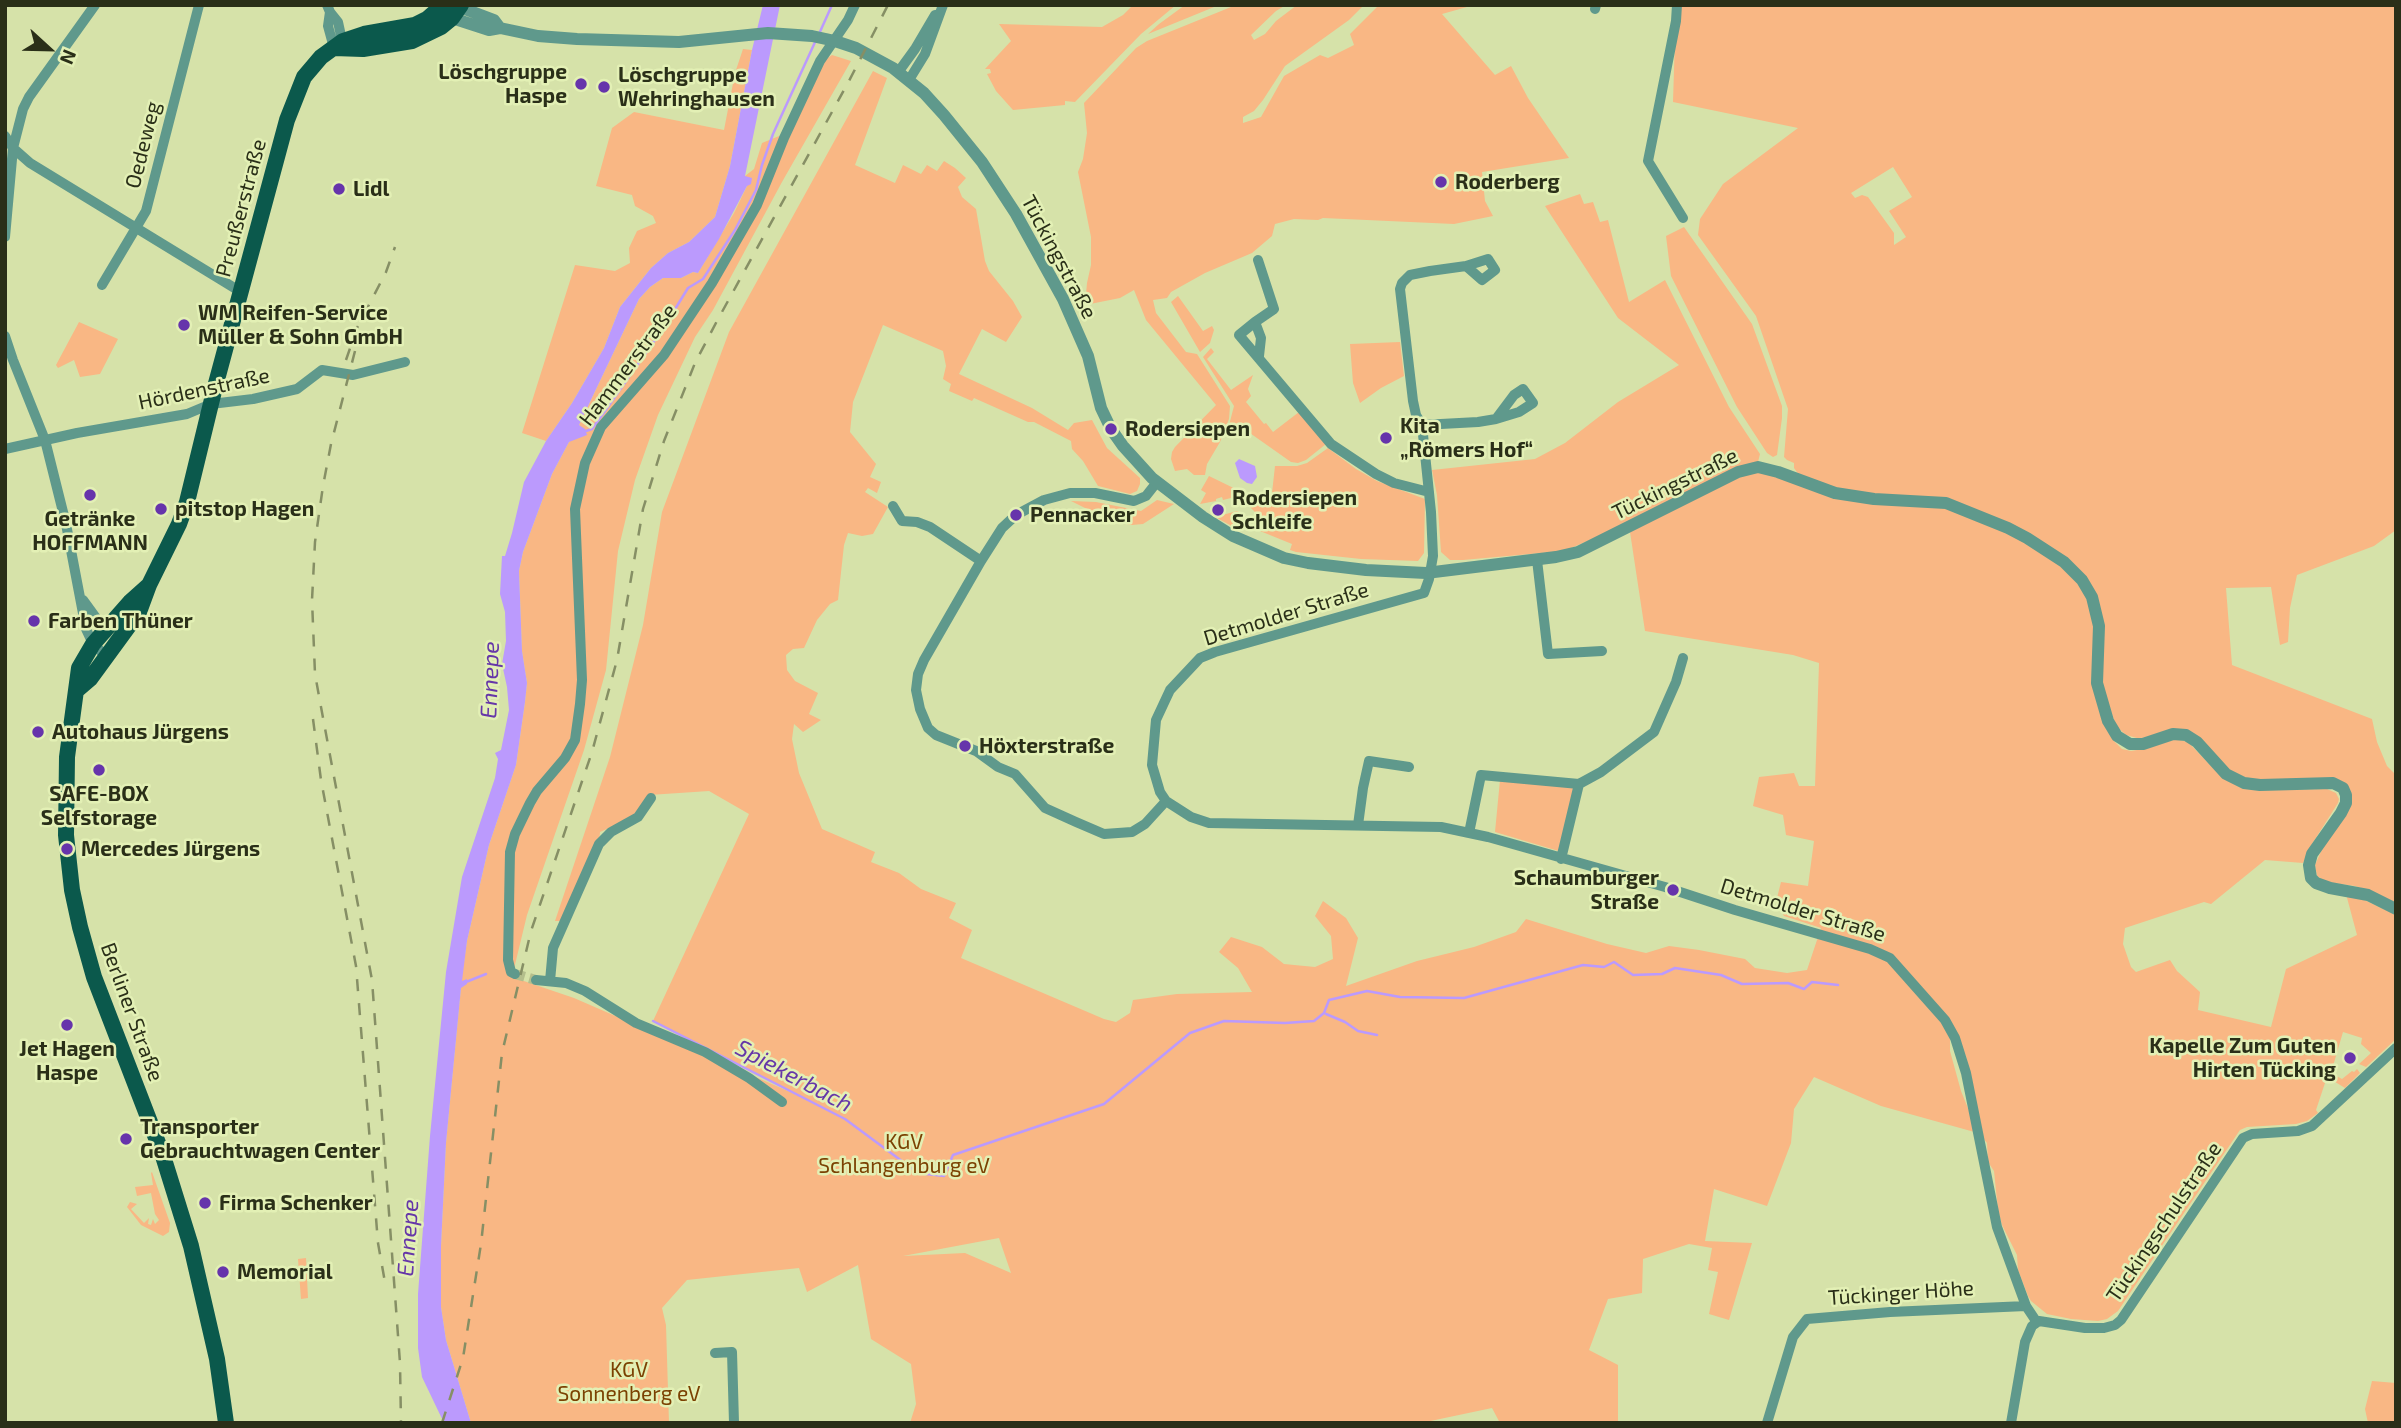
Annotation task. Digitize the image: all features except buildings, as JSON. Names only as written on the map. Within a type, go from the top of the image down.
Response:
[{"type":"main road","points":[[340,46],[363,48],[412,41],[434,32],[453,8]]},
{"type":"main road","name":"Preußerstraße","points":[[108,643],[139,612],[183,512],[291,106],[300,84],[312,66],[340,46]]},
{"type":"main road","points":[[76,691],[90,679],[108,643]]},
{"type":"main road","name":"Berliner Straße","points":[[108,643],[93,645],[79,668],[76,691],[65,783],[66,835],[75,902],[101,997],[163,1156],[188,1234],[217,1359],[226,1423]]},
{"type":"street","points":[[5,237],[13,148],[20,120],[29,97],[95,5]]},
{"type":"street","name":"Oedeweg","points":[[102,285],[146,211],[199,5]]},
{"type":"street","name":"Hammerstraße","points":[[515,974],[511,972],[508,960],[510,852],[515,834],[533,797],[565,758],[575,740],[580,704],[582,680],[575,509],[585,463],[601,427],[670,347],[712,283],[757,205],[830,40],[855,5]]},
{"type":"street","points":[[898,71],[942,5]]},
{"type":"street","points":[[909,80],[925,54],[942,5]]},
{"type":"street","points":[[1677,5],[1648,161],[1684,218]]},
{"type":"street","name":"Tückingstraße","points":[[453,8],[489,30],[500,28],[538,36],[680,42],[745,34],[794,34],[830,40],[872,56],[898,71],[924,93],[982,162],[1016,215],[1063,299],[1080,337],[1088,356],[1101,408],[1111,429],[1140,466],[1157,482],[1222,530],[1284,558],[1308,564],[1366,570],[1430,573],[1537,560],[1578,552],[1738,472],[1758,467],[1835,493],[1874,499],[1946,503],[1971,512],[2027,538],[2064,562],[2082,580],[2092,597],[2099,626],[2097,682],[2108,721],[2117,736],[2130,744],[2143,744],[2173,734],[2186,735],[2197,742],[2226,774],[2244,783],[2333,783],[2343,788],[2346,803],[2312,854],[2309,865],[2311,878],[2330,888],[2368,895],[2396,909]]},
{"type":"street","points":[[328,9],[328,26],[340,46]]},
{"type":"street","points":[[5,136],[13,148],[30,163],[241,292]]},
{"type":"street","points":[[1258,260],[1274,309],[1258,318],[1239,335],[1331,444],[1394,483],[1429,492]]},
{"type":"street","points":[[1430,573],[1433,532],[1422,425],[1416,415],[1413,401],[1400,289],[1410,275],[1466,266]]},
{"type":"street","points":[[1255,323],[1261,338],[1259,356]]},
{"type":"street","points":[[5,336],[45,440],[66,524],[86,629],[93,645]]},
{"type":"street","name":"Hördenstraße","points":[[5,449],[187,414],[211,404],[253,399],[297,389],[322,370],[353,374],[405,362]]},
{"type":"street","points":[[1422,425],[1496,419]]},
{"type":"street","points":[[1157,482],[1146,496],[1135,502],[1095,493],[1070,493],[1044,500],[1016,515],[1002,528],[981,561],[918,674],[916,690],[928,728],[936,735],[976,751],[998,767],[1015,774],[1045,808],[1104,834],[1127,833],[1139,828],[1166,801]]},
{"type":"street","points":[[893,506],[902,521],[917,522],[930,527],[981,561]]},
{"type":"street","points":[[1537,560],[1548,654],[1602,651]]},
{"type":"street","name":"Detmolder Straße","points":[[1430,573],[1424,593],[1200,658],[1170,690],[1162,704],[1155,727],[1152,765],[1160,792],[1166,801],[1191,817],[1209,823],[1441,827],[1469,833],[1665,887],[1870,949],[1889,958],[1900,967],[1945,1020],[1955,1038],[1966,1073],[1997,1227],[2026,1306],[2036,1321]]},
{"type":"street","points":[[80,597],[108,643]]},
{"type":"street","points":[[1469,833],[1481,775],[1579,784],[1601,772],[1654,732],[1676,682],[1683,657]]},
{"type":"street","points":[[1358,825],[1369,761],[1409,767]]},
{"type":"street","points":[[1561,859],[1579,784]]},
{"type":"street","points":[[550,981],[553,948],[599,844],[611,832],[638,817],[651,798]]},
{"type":"street","points":[[536,980],[566,983],[585,991],[636,1023],[705,1052],[749,1078],[782,1102]]},
{"type":"street","name":"Tückingschulstraße","points":[[2036,1321],[2085,1328],[2115,1325],[2121,1320],[2243,1138],[2252,1134],[2298,1131],[2312,1126],[2396,1048]]},
{"type":"street","name":"Tückinger Höhe","points":[[1766,1423],[1793,1337],[1807,1319],[2026,1306]]},
{"type":"street","points":[[2011,1423],[2025,1342],[2036,1321]]},
{"type":"street","points":[[715,1353],[732,1352],[734,1423]]},
{"type":"green space","points":[[1133,5],[1176,5],[1141,34],[1075,102],[1065,101],[1065,105],[1013,110],[996,91],[987,74],[991,73],[990,69],[985,69],[1011,41],[999,24],[1102,27],[1123,15]]},
{"type":"green space","points":[[1185,5],[1219,5],[1148,34],[1159,24]]},
{"type":"green space","points":[[1236,5],[1286,5],[1251,35],[1254,40],[1265,34],[1276,21],[1297,5],[1364,5],[1349,20],[1285,66],[1254,111],[1243,117],[1243,123],[1261,117],[1284,76],[1320,55],[1328,58],[1354,45],[1350,34],[1379,5],[1474,5],[1442,14],[1495,75],[1511,66],[1528,98],[1569,158],[1482,172],[1485,201],[1493,216],[1454,224],[1323,218],[1294,219],[1275,224],[1272,236],[1252,253],[1205,273],[1171,292],[1167,298],[1153,300],[1156,313],[1186,352],[1197,354],[1230,406],[1229,419],[1207,464],[1205,475],[1194,475],[1187,469],[1175,471],[1172,452],[1216,405],[1146,320],[1134,290],[1120,298],[1085,305],[1091,265],[1091,237],[1078,172],[1087,133],[1084,103],[1136,48]]},
{"type":"green space","points":[[1676,5],[2396,5],[2396,530],[2374,546],[2297,575],[2290,608],[2288,642],[2280,645],[2271,587],[2226,588],[2232,665],[2372,719],[2377,742],[2387,766],[2396,775],[2396,905],[2366,890],[2326,882],[2317,876],[2315,865],[2349,788],[2250,780],[2230,771],[2195,737],[2137,738],[2126,735],[2116,726],[2097,670],[2114,741],[2122,749],[2143,749],[2176,739],[2188,742],[2218,773],[2239,787],[2255,790],[2327,789],[2336,793],[2339,799],[2303,863],[2265,860],[2211,904],[2204,902],[2125,928],[2123,944],[2131,967],[2136,972],[2170,960],[2177,971],[2200,992],[2198,1010],[2271,1027],[2286,969],[2357,935],[2346,894],[2356,896],[2396,915],[2396,1039],[2366,1067],[2359,1064],[2371,1053],[2361,1044],[2362,1038],[2343,1032],[2331,1073],[2342,1079],[2357,1069],[2360,1073],[2345,1088],[2327,1077],[2316,1110],[2318,1113],[2307,1121],[2240,1130],[2118,1311],[2107,1319],[2098,1321],[2047,1314],[2028,1296],[2018,1270],[2017,1255],[2002,1225],[1998,1210],[1994,1171],[1988,1162],[1987,1143],[1983,1138],[1966,1056],[1950,1026],[1950,1051],[1961,1091],[1978,1133],[1881,1106],[1814,1077],[1794,1109],[1791,1143],[1767,1206],[1714,1189],[1705,1241],[1752,1243],[1729,1320],[1709,1314],[1718,1272],[1708,1270],[1712,1248],[1689,1244],[1643,1259],[1642,1293],[1608,1299],[1589,1350],[1618,1365],[1618,1423],[1500,1423],[1492,1408],[1421,1423],[910,1423],[916,1404],[911,1364],[871,1339],[858,1265],[807,1292],[799,1268],[687,1280],[662,1308],[666,1325],[669,1423],[471,1423],[446,1340],[441,1307],[446,1143],[461,987],[467,983],[461,982],[467,941],[489,845],[516,765],[525,702],[527,683],[522,651],[519,571],[523,552],[552,474],[569,442],[582,428],[579,425],[639,299],[663,278],[681,278],[693,272],[698,273],[734,213],[747,186],[745,176],[754,169],[762,143],[789,132],[826,59],[832,55],[851,61],[713,310],[695,337],[658,415],[635,480],[618,551],[606,670],[584,750],[527,915],[512,977],[574,998],[804,1098],[653,1021],[749,814],[709,791],[649,795],[639,812],[600,832],[599,844],[564,921],[555,921],[610,757],[643,625],[662,512],[729,332],[873,71],[887,78],[855,165],[895,183],[903,165],[921,174],[927,165],[937,171],[944,161],[966,178],[958,187],[962,197],[976,209],[989,271],[1022,317],[1006,342],[982,329],[959,374],[1032,408],[1068,430],[1074,423],[1092,420],[1107,448],[1140,478],[1140,484],[1137,491],[1130,494],[1098,486],[1083,461],[1072,449],[1071,441],[1034,422],[949,391],[951,384],[943,379],[946,366],[943,351],[883,325],[853,402],[850,432],[876,464],[870,477],[881,482],[877,493],[868,488],[865,492],[888,507],[873,534],[862,536],[848,533],[844,545],[838,600],[830,604],[817,620],[804,648],[793,649],[786,655],[787,670],[795,681],[818,693],[809,714],[821,720],[803,732],[794,724],[792,739],[799,773],[822,829],[875,852],[871,862],[899,873],[921,889],[956,903],[949,918],[972,930],[961,958],[1116,1022],[1130,1013],[1133,1000],[1177,994],[1252,992],[1238,968],[1219,952],[1231,937],[1262,947],[1284,964],[1315,967],[1333,959],[1331,936],[1315,916],[1323,901],[1346,918],[1358,938],[1346,986],[1417,961],[1474,947],[1516,932],[1526,919],[1646,953],[1669,946],[1745,959],[1755,968],[1787,973],[1807,970],[1821,928],[1784,916],[1776,902],[1781,882],[1808,886],[1814,841],[1786,835],[1783,815],[1753,806],[1759,777],[1794,773],[1799,786],[1815,786],[1819,663],[1793,655],[1645,631],[1630,532],[1597,537],[1564,551],[1463,560],[1450,560],[1441,552],[1437,495],[1432,470],[1535,459],[1565,443],[1618,402],[1679,365],[1618,318],[1545,206],[1580,194],[1584,204],[1593,202],[1600,222],[1608,220],[1629,302],[1665,280],[1729,407],[1760,454],[1758,462],[1799,475],[1794,463],[1784,457],[1788,409],[1756,316],[1698,235],[1700,219],[1723,184],[1798,128],[1673,102]],"holes":[[[1893,167],[1912,197],[1889,211],[1906,237],[1894,245],[1894,233],[1868,197],[1862,195],[1855,198],[1851,193]],[[999,1238],[1011,1273],[965,1253],[903,1256]]]},
{"type":"green space","points":[[743,49],[752,50],[730,166],[715,217],[689,242],[668,253],[651,268],[620,307],[604,348],[546,441],[522,433],[575,265],[615,271],[630,263],[629,248],[637,231],[656,223],[653,216],[635,206],[632,195],[596,186],[612,128],[634,112],[724,130],[735,73]]},
{"type":"green space","points":[[1684,227],[1752,324],[1782,406],[1777,455],[1773,457],[1767,453],[1737,407],[1671,276],[1666,236]]},
{"type":"green space","points":[[1178,296],[1203,331],[1212,326],[1214,330],[1210,343],[1200,352],[1171,302]]},
{"type":"green space","points":[[79,322],[118,339],[100,374],[80,377],[74,360],[58,368],[56,365]]},
{"type":"green space","points":[[1400,342],[1404,376],[1360,403],[1353,383],[1350,344]]},
{"type":"green space","points":[[1211,348],[1214,352],[1207,359],[1231,390],[1253,375],[1248,389],[1251,396],[1246,402],[1273,432],[1299,412],[1326,444],[1298,463],[1291,462],[1247,431],[1235,430],[1227,433],[1234,406],[1203,357]]},
{"type":"green space","points":[[1328,448],[1377,481],[1425,499],[1424,553],[1418,561],[1361,559],[1296,552],[1290,550],[1292,544],[1260,531],[1261,518],[1246,503],[1233,502],[1231,498],[1223,500],[1222,497],[1200,504],[1206,493],[1201,490],[1209,476],[1250,496],[1271,502],[1275,466],[1307,463]]},
{"type":"green space","points":[[1157,500],[1174,504],[1143,524],[1132,525],[1113,522],[1071,501],[1096,502],[1141,511]]},
{"type":"green space","points":[[1237,511],[1244,514],[1247,520],[1241,531],[1215,517]]},
{"type":"green space","points":[[1500,780],[1574,786],[1562,852],[1495,832]]},
{"type":"green space","points":[[152,1172],[170,1223],[169,1232],[163,1236],[141,1225],[127,1207],[130,1202],[137,1204],[131,1209],[144,1223],[149,1218],[148,1224],[151,1225],[153,1219],[155,1224],[159,1220],[155,1214],[151,1193],[137,1196],[135,1187],[153,1185]]},
{"type":"green space","points":[[306,1258],[308,1298],[301,1299],[298,1259]]},
{"type":"green space","points":[[2372,1381],[2396,1383],[2396,1423],[2368,1423],[2365,1409]]},
{"type":"shaded area","points":[[763,5],[780,5],[745,176],[752,178],[751,184],[747,186],[698,273],[693,272],[681,278],[663,278],[639,299],[579,425],[585,429],[587,435],[569,442],[552,474],[523,552],[519,571],[522,651],[527,683],[525,702],[516,765],[489,845],[467,941],[462,981],[467,979],[467,984],[461,988],[446,1143],[441,1307],[446,1340],[471,1423],[444,1423],[422,1377],[418,1348],[418,1294],[446,972],[462,877],[495,778],[498,759],[495,753],[501,750],[509,710],[502,664],[506,641],[505,612],[500,594],[502,556],[505,556],[512,533],[524,482],[546,441],[604,348],[620,307],[651,268],[668,253],[689,242],[715,217],[730,166]]},
{"type":"shaded area","points":[[1239,459],[1255,466],[1257,477],[1252,484],[1240,478],[1235,463]]},
{"type":"waterway","points":[[819,34],[832,5]]},
{"type":"waterway","points":[[583,432],[592,429],[664,327],[688,288],[703,279],[735,230],[756,190],[773,134],[816,40]]},
{"type":"waterway","name":"Spiekerbach","points":[[653,1021],[845,1119],[918,1173],[944,1176],[953,1155],[1104,1104],[1190,1033],[1224,1021],[1314,1021],[1324,1013],[1329,1000],[1367,991],[1400,997],[1464,998],[1583,965],[1604,967],[1614,962],[1633,975],[1662,974],[1675,968],[1721,975],[1742,984],[1788,983],[1804,989],[1812,982],[1838,985]]},
{"type":"waterway","name":"Spiekerbach","points":[[466,982],[486,974]]},
{"type":"waterway","points":[[1326,1014],[1358,1031],[1377,1035]]},
{"type":"tunnel","points":[[515,974],[536,980]]},
{"type":"railway","points":[[442,1423],[463,1358],[481,1244],[502,1053],[531,931],[592,752],[617,660],[643,509],[664,441],[695,363],[888,5]]},
{"type":"railway","points":[[346,360],[357,328],[386,272],[395,247]]},
{"type":"railway","points":[[355,351],[331,444],[315,542],[312,600],[315,674],[372,980],[400,1363],[401,1423]]},
{"type":"railway","points":[[313,719],[321,780],[356,966],[378,1243],[386,1288]]},
{"type":"place","name":"Löschgruppe Haspe","points":[[581,84]]},
{"type":"place","name":"Löschgruppe Wehringhausen","points":[[604,87]]},
{"type":"place","name":"Roderberg","points":[[1441,182]]},
{"type":"place","name":"Lidl","points":[[339,189]]},
{"type":"place","name":"WM Reifen-Service Müller & Sohn GmbH","points":[[184,325]]},
{"type":"place","name":"Rodersiepen","points":[[1111,429]]},
{"type":"place","name":"Kita „Römers Hof“","points":[[1386,438]]},
{"type":"place","name":"Getränke HOFFMANN","points":[[90,495]]},
{"type":"place","name":"pitstop Hagen","points":[[161,509]]},
{"type":"place","name":"Rodersiepen Schleife","points":[[1218,510]]},
{"type":"place","name":"Pennacker","points":[[1016,515]]},
{"type":"place","name":"Farben Thüner","points":[[34,621]]},
{"type":"place","name":"Autohaus Jürgens","points":[[38,732]]},
{"type":"place","name":"Höxterstraße","points":[[965,746]]},
{"type":"place","name":"SAFE-BOX Selfstorage","points":[[99,770]]},
{"type":"place","name":"Mercedes Jürgens","points":[[67,849]]},
{"type":"place","name":"Schaumburger Straße","points":[[1673,890]]},
{"type":"place","name":"Jet Hagen Haspe","points":[[67,1025]]},
{"type":"place","name":"Kapelle Zum Guten Hirten Tücking","points":[[2350,1058]]},
{"type":"place","name":"Transporter Gebrauchtwagen Center","points":[[126,1139]]},
{"type":"place","name":"Firma Schenker","points":[[205,1203]]},
{"type":"place","name":"Memorial","points":[[223,1272]]},
{"type":"water label","name":"Ennepe","points":[[490,680]]},
{"type":"water label","name":"Ennepe","points":[[408,1238]]},
{"type":"park label","name":"KGV Schlangenburg eV","points":[[904,1154]]},
{"type":"park label","name":"KGV Sonnenberg eV","points":[[629,1382]]}]
